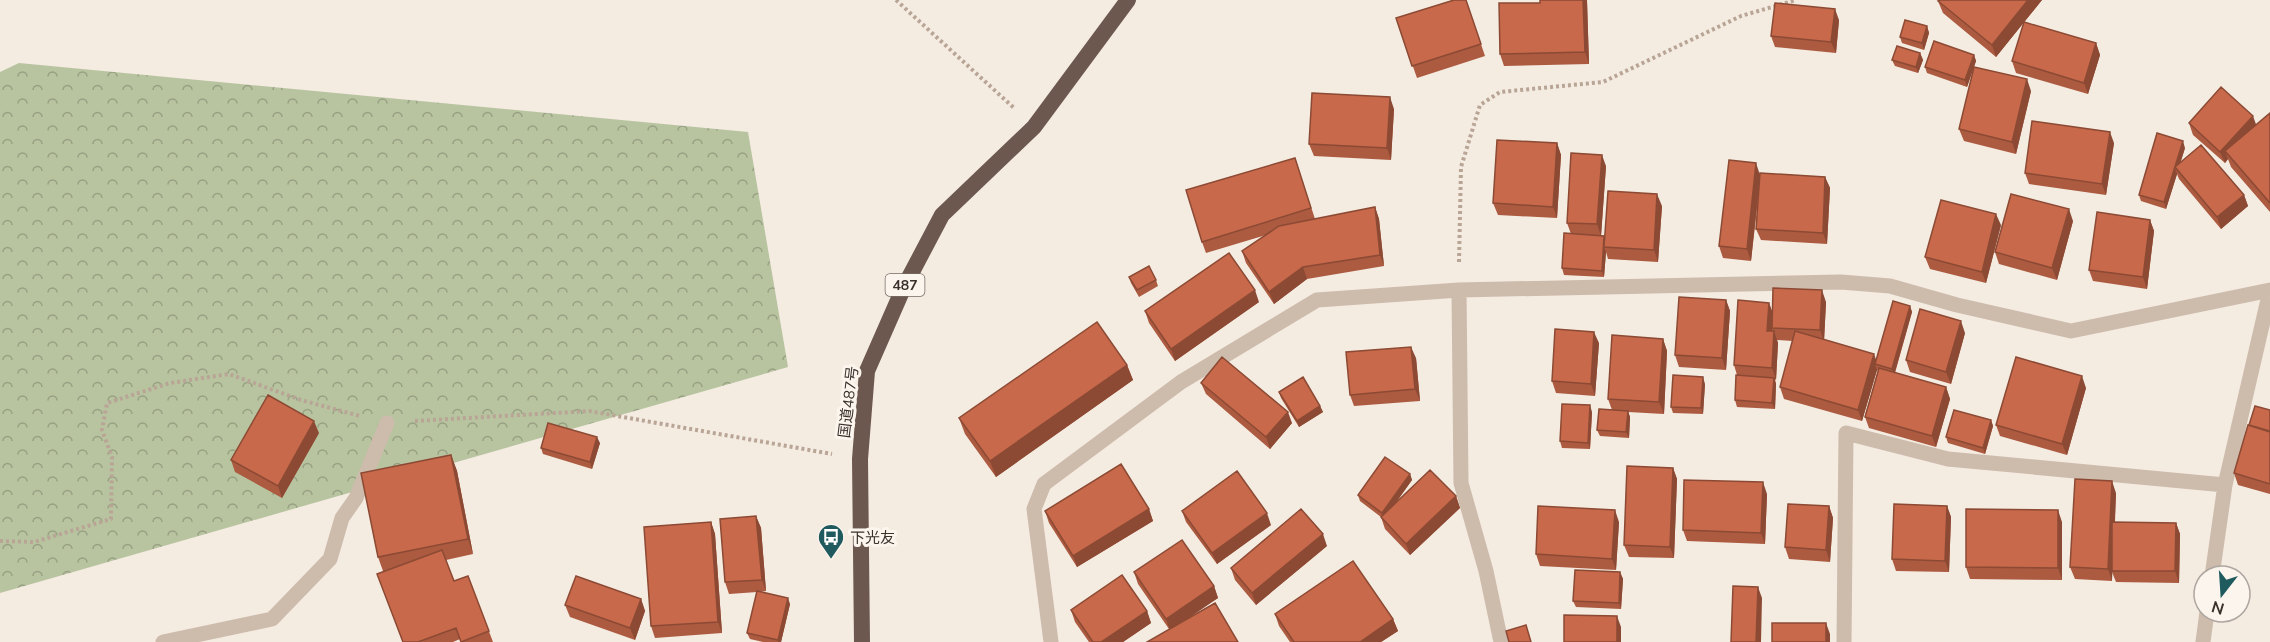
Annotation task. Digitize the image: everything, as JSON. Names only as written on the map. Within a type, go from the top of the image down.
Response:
[{"type":"highway","name":"国道487号","points":[[862,642],[860,459],[867,371],[903,288],[942,215],[1034,127],[1128,0]]},
{"type":"street","points":[[1051,642],[1034,509],[1044,484],[1181,382],[1317,300],[1459,290],[1841,282],[1890,286],[1957,305],[2071,331],[2270,290],[2226,485],[2214,564]]},
{"type":"street","points":[[1459,290],[1461,483],[1486,571],[1501,642]]},
{"type":"street","points":[[163,642],[272,619],[330,559],[342,518],[356,498],[387,423]]},
{"type":"street","points":[[1844,642],[1846,433],[1948,459],[2226,485]]},
{"type":"street","points":[[2203,642],[2205,624]]},
{"type":"path","points":[[896,0],[1034,127]]},
{"type":"path","points":[[1459,290],[1461,167],[1480,105],[1500,92],[1603,82],[1741,16],[1796,0]]},
{"type":"green space","points":[[19,63],[748,132],[788,367],[0,593],[0,72]]},
{"type":"building","points":[[1454,0],[1466,0],[1481,44],[1412,66],[1396,18]]},
{"type":"building","points":[[1540,0],[1583,0],[1585,52],[1500,54],[1499,3],[1540,3]]},
{"type":"building","points":[[2028,0],[1992,45],[1938,1]]},
{"type":"building","points":[[1775,3],[1835,9],[1831,42],[1771,36]]},
{"type":"building","points":[[1905,20],[1927,26],[1922,43],[1900,37]]},
{"type":"building","points":[[2024,22],[2096,43],[2084,83],[2012,61]]},
{"type":"building","points":[[1934,41],[1974,55],[1965,80],[1925,67]]},
{"type":"building","points":[[1897,46],[1920,53],[1916,67],[1892,60]]},
{"type":"building","points":[[1974,67],[2027,79],[2012,142],[1959,129]]},
{"type":"building","points":[[2221,87],[2253,116],[2220,152],[2189,123]]},
{"type":"building","points":[[1312,93],[1390,97],[1387,148],[1309,144]]},
{"type":"building","points":[[2270,113],[2270,203],[2225,151]]},
{"type":"building","points":[[2032,121],[2110,132],[2102,184],[2025,173]]},
{"type":"building","points":[[2157,133],[2183,141],[2164,202],[2139,195]]},
{"type":"building","points":[[1497,140],[1557,143],[1553,207],[1493,203]]},
{"type":"building","points":[[2201,145],[2244,195],[2217,217],[2175,167]]},
{"type":"building","points":[[1571,153],[1602,155],[1597,224],[1567,223]]},
{"type":"building","points":[[1295,158],[1311,208],[1202,242],[1186,190]]},
{"type":"building","points":[[1729,160],[1756,163],[1747,249],[1719,246]]},
{"type":"building","points":[[1760,173],[1825,177],[1823,233],[1756,229]]},
{"type":"building","points":[[1608,191],[1657,194],[1654,250],[1604,247]]},
{"type":"building","points":[[2011,194],[2069,209],[2052,268],[1995,252]]},
{"type":"building","points":[[1941,200],[1996,214],[1982,272],[1925,257]]},
{"type":"building","points":[[1375,207],[1380,255],[1303,267],[1269,292],[1242,251],[1279,226]]},
{"type":"building","points":[[2097,212],[2150,220],[2143,277],[2089,270]]},
{"type":"building","points":[[1564,233],[1604,236],[1602,271],[1562,268]]},
{"type":"building","points":[[1229,253],[1255,290],[1171,349],[1145,311]]},
{"type":"building","points":[[1149,266],[1156,280],[1137,290],[1129,277]]},
{"type":"building","points":[[1773,288],[1822,290],[1820,330],[1772,328]]},
{"type":"building","points":[[1679,297],[1726,300],[1722,358],[1675,355]]},
{"type":"building","points":[[1738,300],[1769,303],[1767,331],[1774,331],[1772,368],[1734,365]]},
{"type":"building","points":[[1893,301],[1910,306],[1892,369],[1875,364]]},
{"type":"building","points":[[1920,309],[1961,321],[1946,372],[1906,360]]},
{"type":"building","points":[[1097,322],[1127,365],[990,461],[959,418]]},
{"type":"building","points":[[1555,329],[1594,332],[1591,384],[1552,381]]},
{"type":"building","points":[[1795,331],[1874,354],[1858,410],[1780,387]]},
{"type":"building","points":[[1612,335],[1663,339],[1659,402],[1608,399]]},
{"type":"building","points":[[1411,347],[1415,389],[1350,395],[1346,352]]},
{"type":"building","points":[[1222,357],[1288,412],[1266,437],[1201,383]]},
{"type":"building","points":[[2016,357],[2082,376],[2062,444],[1996,425]]},
{"type":"building","points":[[1879,368],[1946,387],[1932,436],[1865,417]]},
{"type":"building","points":[[1673,375],[1703,377],[1701,408],[1671,407]]},
{"type":"building","points":[[1736,375],[1774,378],[1772,403],[1735,400]]},
{"type":"building","points":[[1303,377],[1320,406],[1297,421],[1279,392]]},
{"type":"building","points":[[268,395],[314,421],[278,486],[231,460]]},
{"type":"building","points":[[1562,404],[1590,405],[1588,443],[1560,441]]},
{"type":"building","points":[[2255,406],[2270,410],[2270,431],[2249,425]]},
{"type":"building","points":[[1599,409],[1628,411],[1626,432],[1597,430]]},
{"type":"building","points":[[1954,410],[1991,420],[1983,448],[1946,437]]},
{"type":"building","points":[[548,423],[597,437],[590,462],[541,448]]},
{"type":"building","points":[[2248,425],[2270,432],[2270,484],[2234,473]]},
{"type":"building","points":[[451,455],[468,539],[378,557],[361,473]]},
{"type":"building","points":[[1385,457],[1410,474],[1382,513],[1358,495]]},
{"type":"building","points":[[1121,464],[1149,509],[1073,556],[1045,511]]},
{"type":"building","points":[[1627,466],[1673,468],[1670,547],[1624,545]]},
{"type":"building","points":[[1430,470],[1456,496],[1406,544],[1381,517]]},
{"type":"building","points":[[1237,471],[1267,513],[1212,553],[1182,511]]},
{"type":"building","points":[[2075,479],[2112,481],[2108,569],[2070,567]]},
{"type":"building","points":[[1684,480],[1763,482],[1761,533],[1683,530]]},
{"type":"building","points":[[1788,504],[1829,506],[1826,550],[1785,547]]},
{"type":"building","points":[[1894,504],[1947,506],[1945,561],[1892,559]]},
{"type":"building","points":[[1538,506],[1615,510],[1612,559],[1536,554]]},
{"type":"building","points":[[1301,509],[1323,534],[1252,593],[1231,568]]},
{"type":"building","points":[[1966,509],[2058,510],[2058,568],[1966,567]]},
{"type":"building","points":[[756,516],[762,580],[725,582],[720,519]]},
{"type":"building","points":[[711,522],[718,622],[651,626],[644,527]]},
{"type":"building","points":[[2112,522],[2176,523],[2175,571],[2112,571]]},
{"type":"building","points":[[1182,540],[1214,586],[1166,619],[1134,572]]},
{"type":"building","points":[[442,550],[454,581],[468,576],[489,631],[461,642],[456,628],[418,642],[403,642],[377,574]]},
{"type":"building","points":[[1353,561],[1393,619],[1360,642],[1294,642],[1275,614]]},
{"type":"building","points":[[1575,570],[1620,572],[1619,603],[1573,601]]},
{"type":"building","points":[[1122,575],[1147,611],[1101,642],[1093,642],[1071,610]]},
{"type":"building","points":[[576,576],[641,599],[630,628],[565,605]]},
{"type":"building","points":[[1733,586],[1758,587],[1756,642],[1731,642]]},
{"type":"building","points":[[757,591],[788,598],[778,640],[747,633]]},
{"type":"building","points":[[1215,603],[1238,642],[1147,642]]},
{"type":"building","points":[[1564,615],[1617,616],[1617,642],[1564,642]]},
{"type":"building","points":[[1772,623],[1826,623],[1826,642],[1772,642]]},
{"type":"building","points":[[1526,625],[1531,642],[1509,642],[1506,631]]},
{"type":"place","name":"下光友","points":[[831,560]]}]
